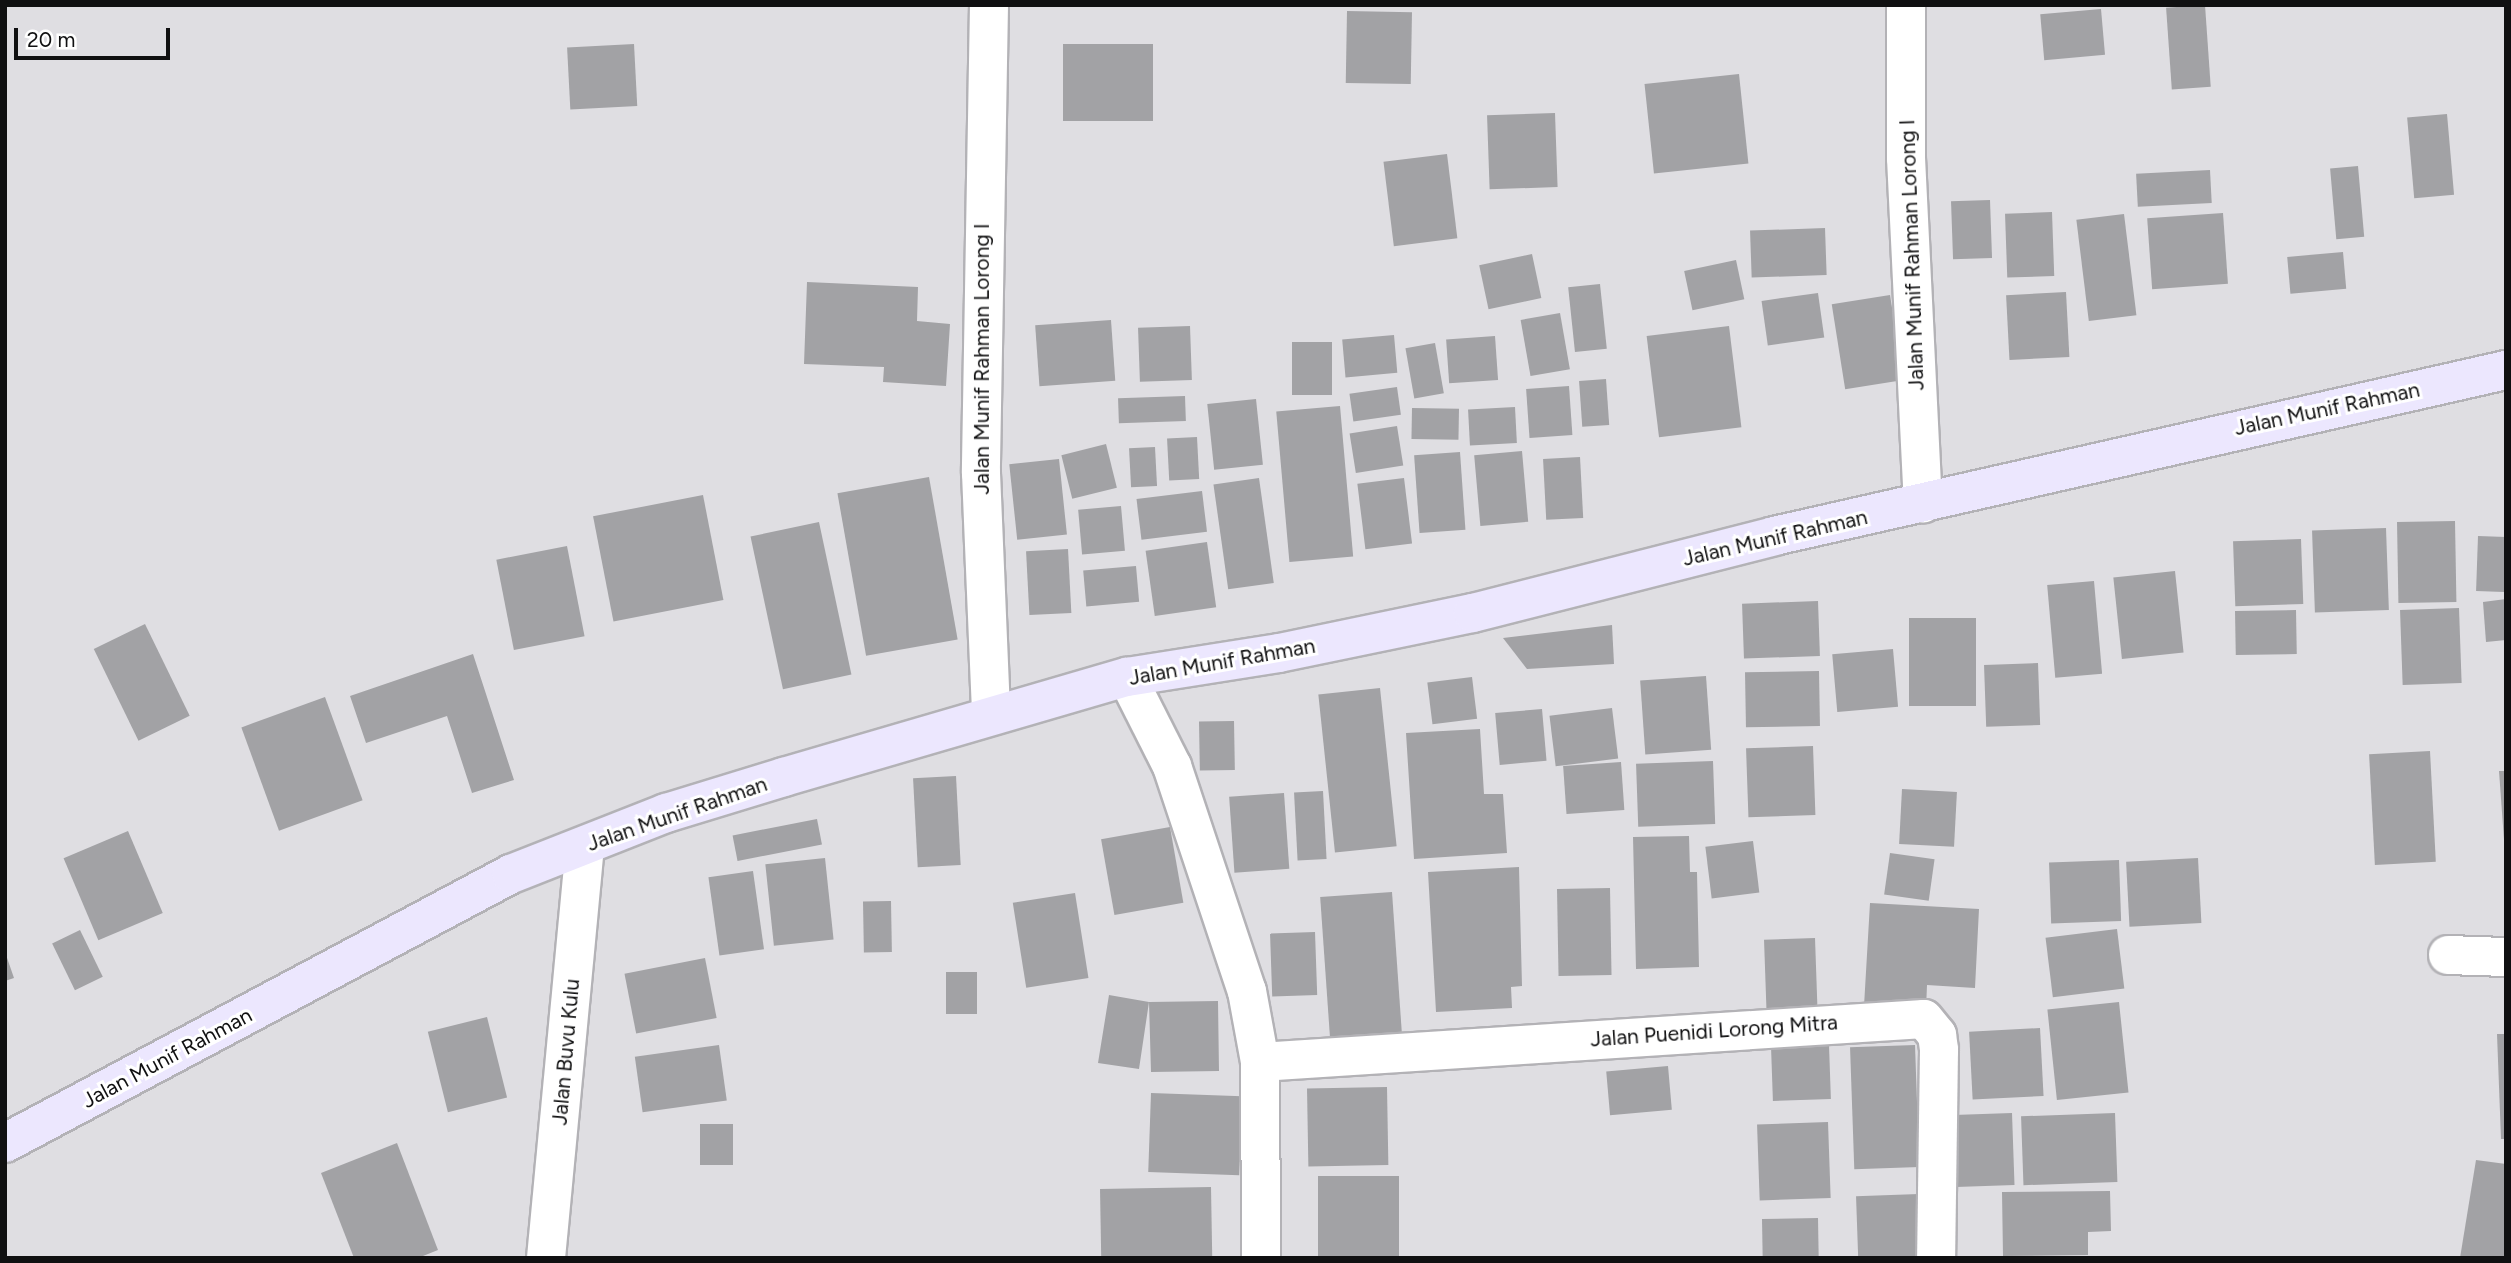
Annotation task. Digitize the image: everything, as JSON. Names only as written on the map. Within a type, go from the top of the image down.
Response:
[{"type":"street","name":"Jalan Munif Rahman Lorong I","points":[[989,5],[981,473],[991,713]]},
{"type":"street","name":"Jalan Munif Rahman Lorong I","points":[[1906,5],[1906,158],[1923,504]]},
{"type":"street","name":"Jalan Munif Rahman","points":[[5,1143],[511,874],[667,813],[991,713],[1128,677],[1279,653],[1474,613],[1923,504],[2506,370]]},
{"type":"street","points":[[1128,677],[1172,766],[1247,991],[1260,1062],[1261,1258]]},
{"type":"street","name":"Jalan Buvu Kulu","points":[[546,1258],[585,846]]},
{"type":"street","points":[[2448,955],[2506,957]]},
{"type":"street","name":"Jalan Puenidi Lorong Mitra","points":[[1260,1062],[1924,1019],[1937,1035],[1939,1050],[1936,1258]]},
{"type":"building","points":[[2205,5],[2211,87],[2172,90],[2166,8]]},
{"type":"building","points":[[2101,9],[2105,55],[2044,60],[2040,14]]},
{"type":"building","points":[[1347,11],[1412,12],[1411,84],[1346,83]]},
{"type":"building","points":[[634,44],[637,106],[570,109],[567,48]]},
{"type":"building","points":[[1063,44],[1153,44],[1153,121],[1063,121]]},
{"type":"building","points":[[1739,74],[1748,164],[1654,173],[1645,84]]},
{"type":"building","points":[[1555,113],[1558,187],[1490,189],[1487,115]]},
{"type":"building","points":[[2447,114],[2454,195],[2414,198],[2407,117]]},
{"type":"building","points":[[1447,154],[1457,238],[1394,246],[1383,162]]},
{"type":"building","points":[[2358,166],[2364,237],[2336,239],[2330,168]]},
{"type":"building","points":[[2210,170],[2212,203],[2138,207],[2136,174]]},
{"type":"building","points":[[1990,200],[1992,258],[1953,259],[1951,201]]},
{"type":"building","points":[[2052,212],[2054,276],[2007,278],[2005,214]]},
{"type":"building","points":[[2223,213],[2228,284],[2152,289],[2147,218]]},
{"type":"building","points":[[2124,214],[2136,315],[2089,321],[2076,220]]},
{"type":"building","points":[[1825,228],[1827,275],[1752,278],[1750,231]]},
{"type":"building","points":[[2343,252],[2346,289],[2290,294],[2287,257]]},
{"type":"building","points":[[1532,254],[1541,298],[1489,309],[1479,265]]},
{"type":"building","points":[[1736,260],[1744,299],[1692,310],[1684,271]]},
{"type":"building","points":[[807,282],[918,287],[917,321],[950,324],[946,386],[883,382],[884,367],[804,364]]},
{"type":"building","points":[[1600,284],[1607,349],[1575,352],[1568,287]]},
{"type":"building","points":[[2066,292],[2069,357],[2009,360],[2006,295]]},
{"type":"building","points":[[1818,293],[1824,338],[1768,345],[1762,301]]},
{"type":"building","points":[[1890,295],[1903,380],[1845,389],[1832,304]]},
{"type":"building","points":[[1560,313],[1570,369],[1531,376],[1521,320]]},
{"type":"building","points":[[1111,320],[1115,381],[1039,386],[1035,325]]},
{"type":"building","points":[[1190,326],[1192,380],[1140,382],[1138,328]]},
{"type":"building","points":[[1729,326],[1741,427],[1659,437],[1647,336]]},
{"type":"building","points":[[1394,335],[1397,373],[1346,377],[1342,340]]},
{"type":"building","points":[[1495,336],[1498,380],[1449,383],[1446,339]]},
{"type":"building","points":[[1292,342],[1332,342],[1332,395],[1292,395]]},
{"type":"building","points":[[1435,343],[1444,393],[1414,398],[1405,348]]},
{"type":"building","points":[[1606,379],[1609,425],[1582,427],[1579,381]]},
{"type":"building","points":[[1569,386],[1572,435],[1530,438],[1526,389]]},
{"type":"building","points":[[1397,387],[1401,415],[1353,421],[1349,394]]},
{"type":"building","points":[[1185,396],[1186,421],[1119,423],[1118,398]]},
{"type":"building","points":[[1256,399],[1263,465],[1214,470],[1207,404]]},
{"type":"building","points":[[1340,406],[1353,556],[1289,562],[1276,412]]},
{"type":"building","points":[[1515,407],[1517,443],[1470,445],[1468,409]]},
{"type":"building","points":[[1412,408],[1459,409],[1458,440],[1411,439]]},
{"type":"building","points":[[1397,426],[1403,466],[1356,473],[1350,434]]},
{"type":"building","points":[[1197,437],[1199,479],[1169,481],[1167,439]]},
{"type":"building","points":[[1106,444],[1117,488],[1072,499],[1061,455]]},
{"type":"building","points":[[1155,447],[1157,486],[1131,487],[1129,448]]},
{"type":"building","points":[[1522,451],[1528,522],[1480,526],[1474,455]]},
{"type":"building","points":[[1460,452],[1465,530],[1420,533],[1414,455]]},
{"type":"building","points":[[1580,457],[1583,518],[1546,520],[1543,459]]},
{"type":"building","points":[[1059,459],[1067,535],[1017,540],[1009,464]]},
{"type":"building","points":[[929,477],[958,639],[866,656],[837,493]]},
{"type":"building","points":[[1259,478],[1274,583],[1228,589],[1213,484]]},
{"type":"building","points":[[1404,478],[1412,544],[1365,549],[1357,484]]},
{"type":"building","points":[[1202,491],[1207,532],[1141,540],[1136,499]]},
{"type":"building","points":[[703,495],[723,600],[613,621],[593,516]]},
{"type":"building","points":[[1121,506],[1125,551],[1082,555],[1078,510]]},
{"type":"building","points":[[2455,521],[2456,602],[2398,603],[2397,522]]},
{"type":"building","points":[[819,522],[851,675],[783,689],[751,537]]},
{"type":"building","points":[[2386,528],[2389,610],[2315,613],[2312,531]]},
{"type":"building","points":[[2478,536],[2506,537],[2504,592],[2476,591]]},
{"type":"building","points":[[2301,539],[2303,604],[2235,606],[2233,541]]},
{"type":"building","points":[[1207,542],[1216,607],[1155,616],[1146,551]]},
{"type":"building","points":[[567,546],[585,636],[514,650],[496,560]]},
{"type":"building","points":[[1068,549],[1071,613],[1029,615],[1026,551]]},
{"type":"building","points":[[1136,566],[1139,602],[1086,606],[1083,571]]},
{"type":"building","points":[[2175,571],[2184,653],[2122,659],[2113,577]]},
{"type":"building","points":[[2094,581],[2102,674],[2055,678],[2047,585]]},
{"type":"building","points":[[2506,599],[2506,640],[2486,642],[2483,602]]},
{"type":"building","points":[[1818,601],[1820,656],[1744,659],[1742,604]]},
{"type":"building","points":[[2459,608],[2462,683],[2403,685],[2400,610]]},
{"type":"building","points":[[2296,610],[2297,654],[2236,655],[2235,611]]},
{"type":"building","points":[[1909,618],[1976,618],[1976,706],[1909,706]]},
{"type":"building","points":[[145,624],[190,716],[138,741],[94,649]]},
{"type":"building","points":[[1612,625],[1614,664],[1527,669],[1503,638]]},
{"type":"building","points":[[1893,649],[1898,707],[1837,712],[1832,654]]},
{"type":"building","points":[[473,654],[514,780],[472,793],[447,716],[366,743],[350,696]]},
{"type":"building","points":[[2038,663],[2040,725],[1986,727],[1984,665]]},
{"type":"building","points":[[1819,671],[1820,726],[1746,727],[1745,672]]},
{"type":"building","points":[[1706,676],[1711,750],[1645,754],[1640,681]]},
{"type":"building","points":[[1472,677],[1477,719],[1432,724],[1427,682]]},
{"type":"building","points":[[1380,688],[1397,846],[1335,853],[1318,694]]},
{"type":"building","points":[[325,697],[363,800],[279,831],[241,727]]},
{"type":"building","points":[[1612,708],[1618,759],[1556,766],[1549,716]]},
{"type":"building","points":[[1542,709],[1547,761],[1500,765],[1495,713]]},
{"type":"building","points":[[1234,721],[1235,770],[1200,771],[1199,722]]},
{"type":"building","points":[[1480,729],[1484,794],[1503,794],[1507,853],[1414,859],[1406,733]]},
{"type":"building","points":[[1813,746],[1815,815],[1748,817],[1746,748]]},
{"type":"building","points":[[2430,751],[2436,862],[2375,865],[2369,754]]},
{"type":"building","points":[[1713,761],[1715,824],[1638,827],[1636,764]]},
{"type":"building","points":[[1621,762],[1624,810],[1566,814],[1563,766]]},
{"type":"building","points":[[2499,771],[2506,771],[2506,840],[2504,840]]},
{"type":"building","points":[[956,776],[961,865],[918,867],[913,778]]},
{"type":"building","points":[[1902,789],[1957,792],[1954,847],[1899,844]]},
{"type":"building","points":[[1323,791],[1327,859],[1298,860],[1294,793]]},
{"type":"building","points":[[1284,793],[1289,869],[1234,873],[1229,797]]},
{"type":"building","points":[[817,819],[822,845],[738,861],[733,835]]},
{"type":"building","points":[[1170,827],[1183,903],[1114,915],[1101,839]]},
{"type":"building","points":[[128,831],[163,913],[98,940],[64,858]]},
{"type":"building","points":[[1689,836],[1690,872],[1697,872],[1699,967],[1636,969],[1633,837]]},
{"type":"building","points":[[1753,841],[1759,893],[1712,898],[1705,847]]},
{"type":"building","points":[[1890,853],[1935,859],[1929,901],[1884,895]]},
{"type":"building","points":[[825,858],[834,940],[774,946],[765,864]]},
{"type":"building","points":[[2198,858],[2201,923],[2130,927],[2126,862]]},
{"type":"building","points":[[2119,860],[2121,921],[2051,923],[2049,862]]},
{"type":"building","points":[[1519,867],[1522,986],[1511,987],[1512,1008],[1436,1012],[1428,872]]},
{"type":"building","points":[[753,871],[764,949],[719,955],[708,877]]},
{"type":"building","points":[[1610,888],[1612,975],[1559,976],[1557,889]]},
{"type":"building","points":[[1392,892],[1402,1035],[1330,1040],[1320,897]]},
{"type":"building","points":[[1075,893],[1088,978],[1026,988],[1013,903]]},
{"type":"building","points":[[863,901],[891,901],[892,952],[864,952]]},
{"type":"building","points":[[1870,903],[1979,909],[1975,988],[1927,985],[1926,1010],[1864,1006]]},
{"type":"building","points":[[2117,929],[2124,989],[2053,997],[2046,938]]},
{"type":"building","points":[[80,930],[103,977],[75,990],[52,944]]},
{"type":"building","points":[[1315,932],[1317,995],[1272,997],[1270,934]]},
{"type":"building","points":[[1815,938],[1818,1012],[1767,1014],[1764,940]]},
{"type":"building","points":[[5,952],[14,978],[5,981]]},
{"type":"building","points":[[705,958],[717,1018],[636,1034],[625,974]]},
{"type":"building","points":[[946,972],[977,972],[977,1014],[946,1014]]},
{"type":"building","points":[[1109,995],[1149,1002],[1139,1069],[1098,1063]]},
{"type":"building","points":[[1218,1001],[1219,1071],[1151,1072],[1149,1002]]},
{"type":"building","points":[[2119,1002],[2129,1093],[2057,1100],[2047,1010]]},
{"type":"building","points":[[487,1017],[507,1098],[448,1112],[428,1032]]},
{"type":"building","points":[[2040,1028],[2044,1096],[1973,1100],[1969,1032]]},
{"type":"building","points":[[2497,1034],[2506,1034],[2506,1139],[2501,1139]]},
{"type":"building","points":[[719,1045],[727,1100],[643,1112],[635,1057]]},
{"type":"building","points":[[1829,1045],[1831,1099],[1773,1101],[1771,1047]]},
{"type":"building","points":[[1915,1045],[1919,1167],[1854,1169],[1850,1047]]},
{"type":"building","points":[[1668,1066],[1672,1110],[1610,1115],[1606,1071]]},
{"type":"building","points":[[1387,1087],[1388,1165],[1308,1166],[1307,1088]]},
{"type":"building","points":[[1151,1093],[1242,1096],[1239,1175],[1148,1172]]},
{"type":"building","points":[[2012,1113],[2015,1185],[1949,1187],[1946,1115]]},
{"type":"building","points":[[2115,1113],[2117,1182],[2023,1185],[2021,1116]]},
{"type":"building","points":[[1828,1122],[1831,1198],[1760,1200],[1757,1124]]},
{"type":"building","points":[[700,1124],[733,1124],[733,1165],[700,1165]]},
{"type":"building","points":[[397,1143],[438,1250],[418,1258],[354,1258],[321,1173]]},
{"type":"building","points":[[2476,1160],[2506,1164],[2506,1258],[2460,1258]]},
{"type":"building","points":[[1318,1176],[1399,1176],[1399,1258],[1318,1258]]},
{"type":"building","points":[[1211,1187],[1212,1258],[1101,1258],[1100,1189]]},
{"type":"building","points":[[2110,1191],[2111,1231],[2088,1232],[2088,1255],[2003,1256],[2002,1192]]},
{"type":"building","points":[[1919,1194],[1921,1258],[1858,1258],[1856,1196]]},
{"type":"building","points":[[1818,1218],[1819,1258],[1763,1258],[1762,1219]]}]
